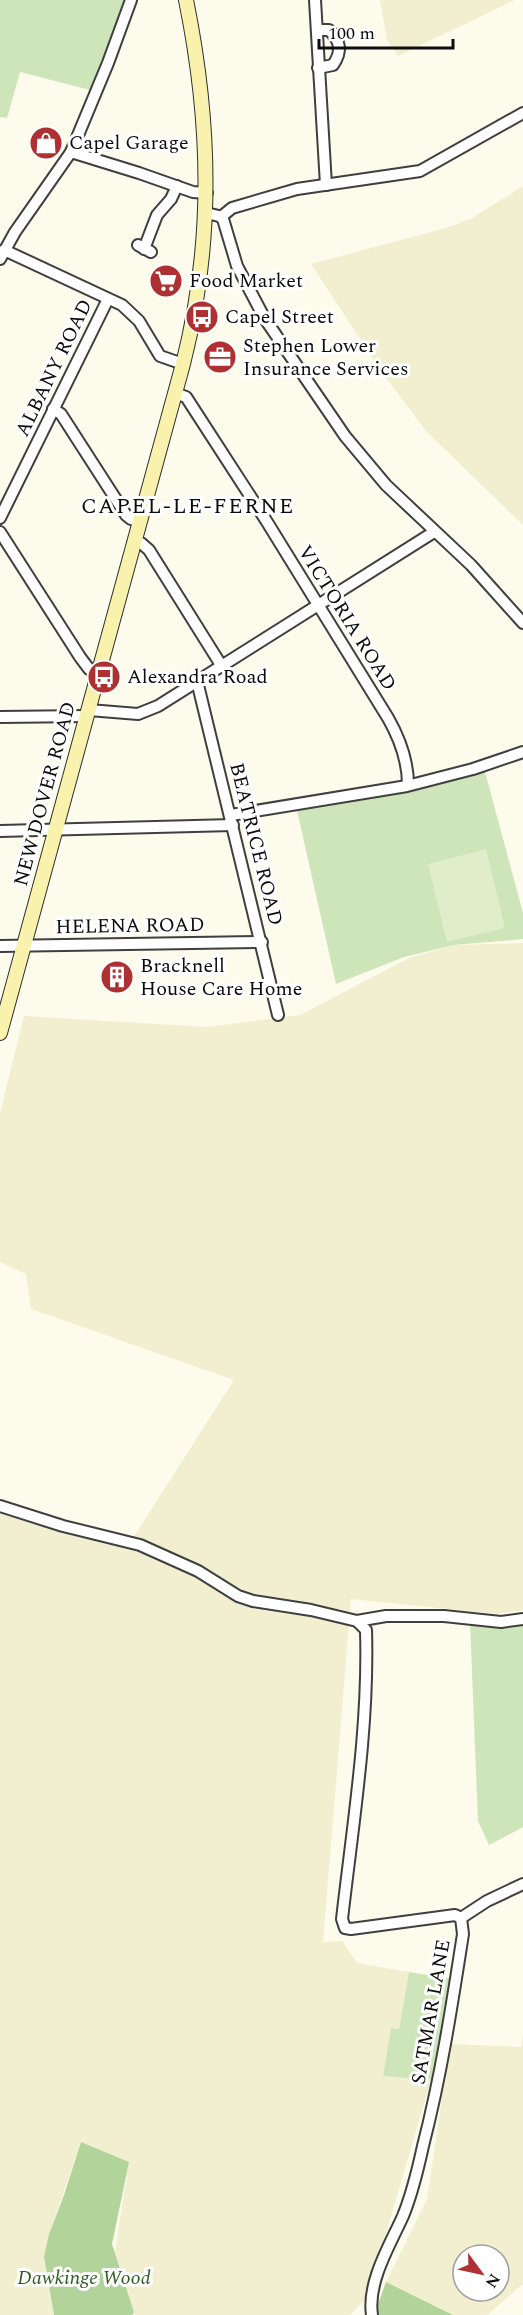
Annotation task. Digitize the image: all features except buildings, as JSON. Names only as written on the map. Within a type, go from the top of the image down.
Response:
[{"type":"main road","name":"NEW DOVER ROAD","points":[[0,1033],[183,364],[195,310],[207,193],[203,100],[186,0]]},
{"type":"street","points":[[131,0],[71,152],[2,254],[122,305],[135,317],[160,356],[183,364]]},
{"type":"street","points":[[315,0],[326,185]]},
{"type":"street","points":[[318,30],[329,30],[336,36],[340,45],[333,65],[318,68]]},
{"type":"street","points":[[222,217],[230,209],[246,203],[297,189],[420,171],[523,113]]},
{"type":"street","points":[[71,152],[197,193],[207,193]]},
{"type":"street","points":[[144,249],[157,215],[171,199],[177,186]]},
{"type":"street","points":[[206,213],[222,217]]},
{"type":"street","points":[[222,217],[237,266],[270,328],[360,455],[401,501],[483,577],[523,623]]},
{"type":"street","name":"ALBANY ROAD","points":[[0,518],[108,299]]},
{"type":"street","name":"VICTORIA ROAD","points":[[175,393],[188,400],[395,730],[405,759],[408,785]]},
{"type":"street","points":[[53,409],[61,414],[126,515],[140,521]]},
{"type":"street","points":[[0,532],[80,657],[93,671],[98,672]]},
{"type":"street","points":[[0,717],[142,713],[434,532]]},
{"type":"street","points":[[134,543],[141,543],[149,550],[221,665]]},
{"type":"street","name":"BEATRICE ROAD","points":[[197,681],[278,1015]]},
{"type":"street","points":[[0,831],[232,820],[408,785],[472,769],[523,752]]},
{"type":"street","name":"HELENA ROAD","points":[[0,946],[261,942]]},
{"type":"street","points":[[0,1506],[63,1526],[140,1545],[198,1571],[246,1599],[321,1612],[357,1621],[421,1616],[501,1622],[523,1619]]},
{"type":"street","name":"SATMAR LANE","points":[[357,1621],[366,1630],[366,1663],[360,1757],[342,1919],[345,1929],[455,1915],[461,1918],[463,1934],[444,2056],[432,2114],[405,2209],[376,2277],[371,2307],[372,2315]]},
{"type":"street","points":[[461,1918],[487,1901],[523,1884]]},
{"type":"shaded area","points":[[380,0],[515,0],[398,56],[387,40]]},
{"type":"shaded area","points":[[523,186],[523,525],[426,431],[381,371],[311,264],[446,228],[472,218]]},
{"type":"shaded area","points":[[523,943],[523,1610],[497,1614],[351,1599],[323,1942],[342,1941],[357,1963],[409,1972],[399,2030],[391,2028],[383,2076],[431,2080],[367,2298],[350,2315],[132,2315],[134,2312],[115,2252],[129,2162],[81,2142],[49,2234],[44,2258],[54,2315],[0,2315],[0,1509],[126,1549],[234,1380],[31,1309],[26,1274],[0,1262],[0,1113],[24,1016],[207,1027],[300,1015],[409,958],[454,945]]},
{"type":"shaded area","points":[[523,2034],[523,2284],[511,2294],[511,2243],[451,2243],[451,2303],[501,2303],[487,2315],[453,2315],[386,2282],[427,2199],[450,2044],[521,2047]]},
{"type":"green space","points":[[0,0],[125,0],[90,90],[20,72],[7,118],[0,117]]},
{"type":"green space","points":[[485,772],[523,913],[523,939],[454,945],[404,957],[336,984],[296,806]]},
{"type":"green space","points":[[486,849],[505,928],[447,942],[428,864]]},
{"type":"green space","points":[[470,1622],[491,1627],[523,1623],[523,1827],[489,1845],[478,1821]]},
{"type":"green space","points":[[409,1972],[452,1979],[431,2080],[383,2076],[391,2028],[399,2029]]},
{"type":"green space","name":"Dawkinge Wood","points":[[81,2142],[129,2162],[112,2244],[134,2312],[132,2315],[54,2315],[44,2257],[49,2234]]},
{"type":"green space","points":[[386,2282],[453,2315],[378,2315],[376,2310]]},
{"type":"place","name":"Capel Garage","points":[[46,143]]},
{"type":"place","name":"Food Market","points":[[166,281]]},
{"type":"place","name":"Capel Street","points":[[202,317]]},
{"type":"place","name":"Stephen Lower Insurance Services","points":[[220,357]]},
{"type":"place","name":"Alexandra Road","points":[[104,677]]},
{"type":"place","name":"Bracknell House Care Home","points":[[117,977]]},
{"type":"district","name":"CAPEL-LE-FERNE","points":[[188,506]]}]
